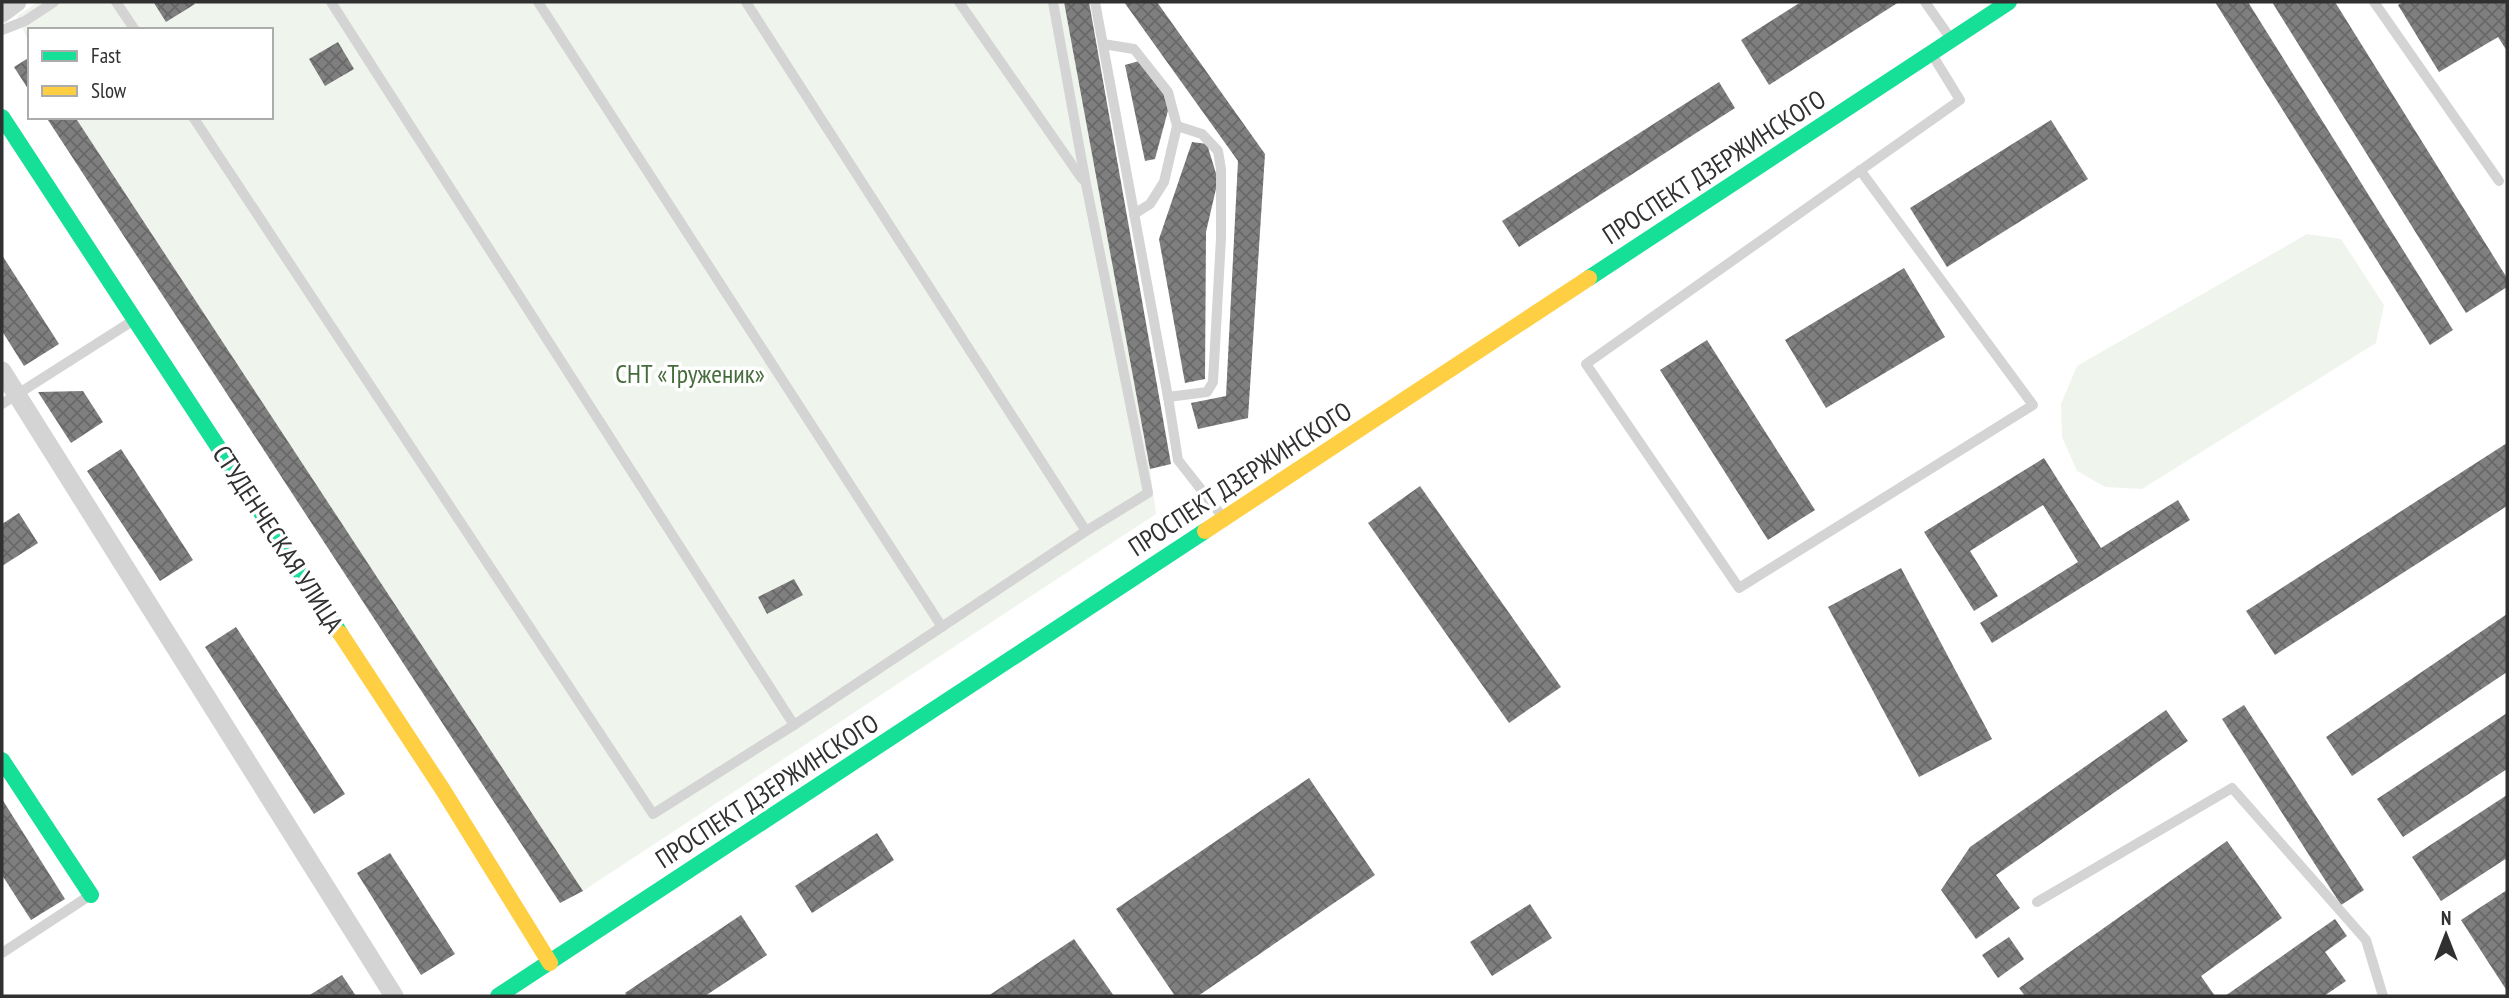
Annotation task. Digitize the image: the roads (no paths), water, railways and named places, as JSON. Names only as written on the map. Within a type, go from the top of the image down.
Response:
[{"type":"main road","name":"ПРОСПЕКТ ДЗЕРЖИНСКОГО","points":[[498,996],[2009,2]]},
{"type":"main road","name":"СТУДЕНЧЕСКАЯ УЛИЦА","points":[[2,117],[443,790],[550,963]]},
{"type":"main road","points":[[2,760],[92,895]]},
{"type":"street","points":[[2,13],[18,2]]},
{"type":"street","points":[[2,371],[9,400],[394,996]]},
{"type":"lane","points":[[2,30],[25,21],[54,2]]},
{"type":"lane","points":[[116,2],[134,28]]},
{"type":"lane","points":[[331,2],[794,725]]},
{"type":"lane","points":[[538,2],[942,627]]},
{"type":"lane","points":[[746,2],[1086,531]]},
{"type":"lane","points":[[959,2],[1086,184]]},
{"type":"lane","points":[[193,119],[653,814],[1148,493],[1086,184],[1053,2]]},
{"type":"lane","points":[[1095,2],[1178,460],[1224,519]]},
{"type":"lane","points":[[1925,2],[1952,39]]},
{"type":"lane","points":[[2374,2],[2499,181]]},
{"type":"lane","points":[[1103,44],[1134,49],[1168,92],[1177,126],[1164,181],[1150,204],[1134,214]]},
{"type":"lane","points":[[1860,170],[2034,405],[1739,588],[1586,364],[1860,170],[1959,100],[1931,53]]},
{"type":"lane","points":[[1168,397],[1207,392],[1213,382],[1221,238],[1221,169],[1218,151],[1202,134],[1177,126]]},
{"type":"lane","points":[[9,400],[135,320]]},
{"type":"lane","points":[[2037,902],[2232,788],[2366,940],[2383,996]]},
{"type":"lane","points":[[2,953],[92,895]]},
{"type":"park label","name":"СНТ «Труженик»","points":[[690,374]]}]
